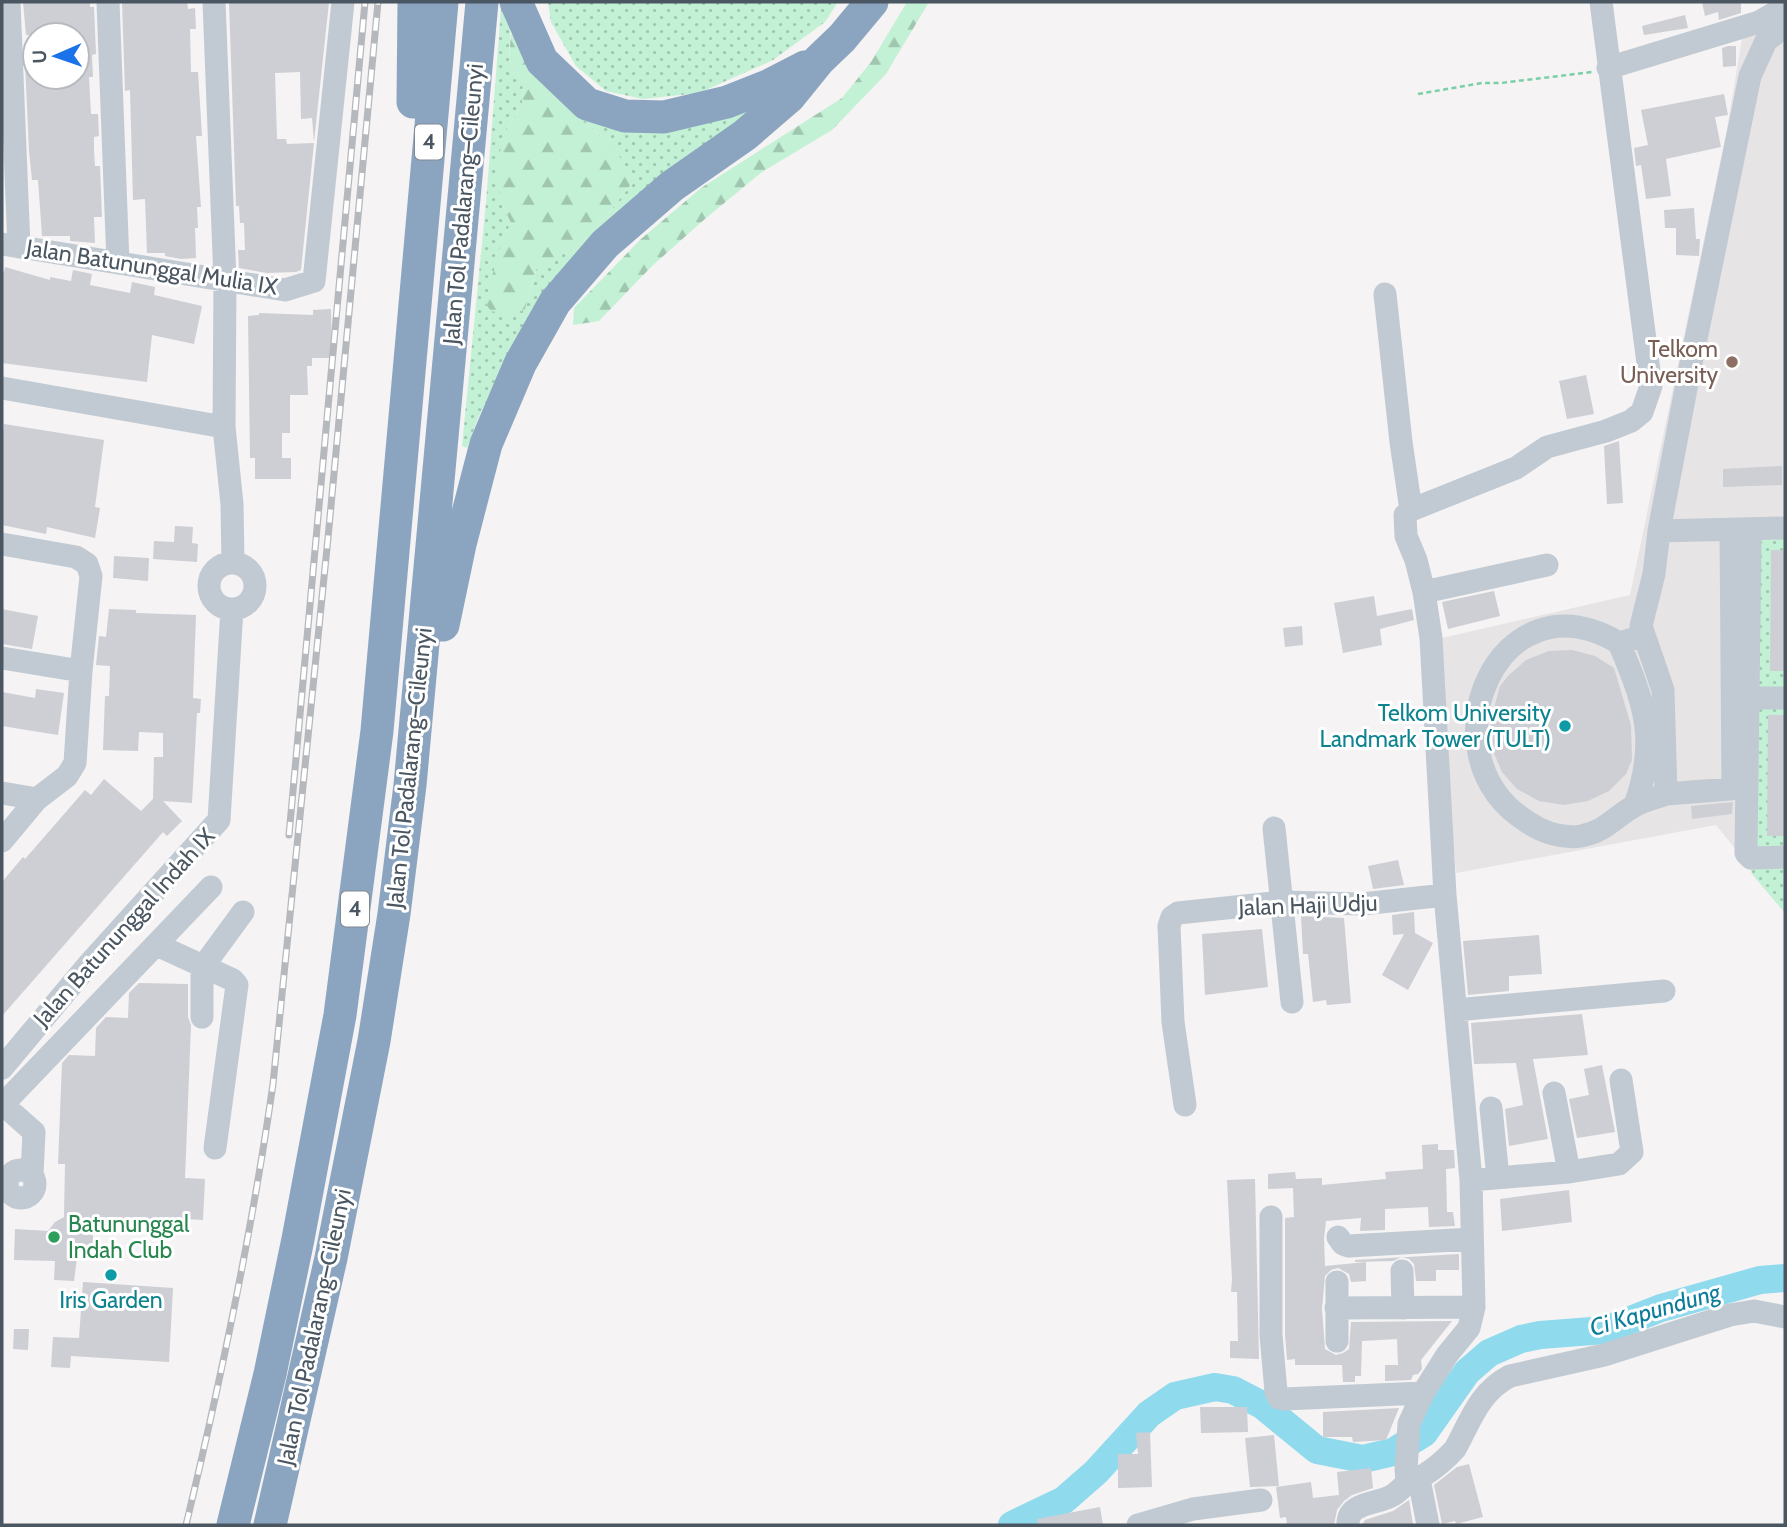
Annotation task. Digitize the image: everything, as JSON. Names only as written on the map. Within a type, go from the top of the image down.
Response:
[{"type":"highway","points":[[414,2],[410,221],[416,283]]},
{"type":"highway","name":"Jalan Tol Padalarang–Cileunyi","points":[[233,1525],[270,1374],[340,1015],[377,731],[442,2]]},
{"type":"highway","name":"Jalan Tol Padalarang–Cileunyi","points":[[270,1525],[331,1258],[374,1041],[410,785],[482,2]]},
{"type":"highway","points":[[516,2],[542,61],[587,104],[625,116],[664,117],[727,102],[770,85],[819,60]]},
{"type":"highway","points":[[410,785],[460,544],[486,444],[520,364],[555,302],[605,244],[672,186],[745,135],[780,105],[872,2]]},
{"type":"street","points":[[9,2],[11,245]]},
{"type":"street","points":[[108,2],[118,263]]},
{"type":"street","points":[[214,2],[225,281],[224,427],[232,503],[233,562]]},
{"type":"street","name":"Jalan Batununggal Mulia IX","points":[[11,245],[285,290],[314,281],[343,2]]},
{"type":"street","points":[[1428,1525],[1410,1477],[1409,1424],[1423,1393],[1447,1355],[1469,1328],[1474,1307],[1471,1180],[1445,895],[1430,638],[1424,592],[1404,525],[1405,514],[1516,468],[1547,447],[1606,431],[1631,421],[1642,412],[1651,386],[1650,368],[1601,2]]},
{"type":"street","points":[[1608,68],[1759,22],[1785,7]]},
{"type":"street","points":[[1666,794],[1663,690],[1641,626],[1654,574],[1659,531],[1750,76],[1766,41],[1785,26]]},
{"type":"street","points":[[1385,294],[1411,510]]},
{"type":"street","points":[[2,388],[224,427]]},
{"type":"street","points":[[1659,531],[1742,534],[1785,528]]},
{"type":"street","points":[[1742,534],[1749,698],[1746,853],[1751,858],[1785,857]]},
{"type":"street","points":[[1635,806],[1646,764],[1646,722],[1636,682],[1619,643],[1576,626],[1543,628],[1523,638],[1505,654],[1488,677],[1480,697],[1476,727],[1478,753],[1488,778],[1501,799],[1517,815],[1539,830],[1560,836],[1580,836],[1603,830],[1635,806],[1666,794],[1730,789],[1734,786],[1742,534]]},
{"type":"street","points":[[2,544],[76,557],[87,564],[91,576],[75,763],[67,776],[37,799],[2,841]]},
{"type":"street","points":[[233,562],[247,567],[255,579],[256,587],[251,600],[232,609],[218,605],[210,593],[209,585],[219,566],[233,562]]},
{"type":"street","points":[[1424,592],[1547,565]]},
{"type":"street","name":"Jalan Batununggal Indah IX","points":[[2,1068],[117,932],[219,820],[232,609]]},
{"type":"street","points":[[1619,643],[1643,636]]},
{"type":"street","points":[[2,658],[81,671]]},
{"type":"street","points":[[1749,698],[1785,698]]},
{"type":"street","points":[[2,793],[37,799]]},
{"type":"street","points":[[1275,828],[1293,1002]]},
{"type":"street","points":[[6,1191],[12,1173],[19,1170],[32,1175],[34,1132],[8,1109],[10,1097],[211,887]]},
{"type":"street","name":"Jalan Haji Udju","points":[[1185,1105],[1174,1022],[1168,926],[1172,917],[1178,913],[1283,902],[1362,904],[1445,895]]},
{"type":"street","points":[[202,1017],[202,968],[243,912]]},
{"type":"street","points":[[117,932],[150,953],[202,968],[233,980],[237,985],[215,1148]]},
{"type":"street","points":[[89,964],[115,988]]},
{"type":"street","points":[[1456,1010],[1664,991]]},
{"type":"street","points":[[1471,1180],[1569,1172],[1619,1164],[1632,1152],[1621,1080]]},
{"type":"street","points":[[1554,1093],[1569,1172]]},
{"type":"street","points":[[1491,1108],[1498,1178]]},
{"type":"street","points":[[1270,1217],[1272,1335],[1276,1392],[1279,1398],[1423,1393]]},
{"type":"street","points":[[1338,1237],[1343,1244],[1349,1246],[1472,1239]]},
{"type":"street","points":[[1402,1271],[1403,1308]]},
{"type":"street","points":[[1337,1282],[1337,1341]]},
{"type":"street","points":[[1336,1308],[1474,1307]]},
{"type":"street","points":[[1348,1525],[1349,1514],[1354,1509],[1392,1496],[1410,1477],[1455,1449],[1485,1393],[1510,1376],[1604,1355],[1730,1315],[1754,1311],[1785,1317]]},
{"type":"street","points":[[1151,1523],[1193,1509],[1261,1500]]},
{"type":"path","points":[[1418,93],[1482,83],[1581,75],[1608,68]]},
{"type":"shaded area","name":"Telkom University","points":[[1785,7],[1785,913],[1716,825],[1456,873],[1444,752],[1442,638],[1630,595],[1727,129],[1744,26]]},
{"type":"green space","points":[[548,2],[838,2],[825,22],[773,60],[699,93],[643,99],[606,91],[576,66],[551,22]]},
{"type":"green space","points":[[907,2],[929,2],[886,74],[832,130],[762,172],[652,266],[599,321],[573,325],[574,308],[641,239],[701,188],[842,98],[871,62]]},
{"type":"green space","points":[[501,9],[511,12],[509,60],[523,82],[522,104],[506,131],[500,200],[511,223],[501,243],[525,309],[537,267],[576,246],[603,220],[633,182],[603,137],[577,117],[565,99],[594,114],[765,96],[511,352],[478,418],[467,448],[462,446],[486,203]]},
{"type":"green space","points":[[511,33],[533,66],[565,99],[577,117],[603,137],[620,157],[633,182],[603,220],[576,246],[537,267],[525,309],[511,316],[491,311],[485,303],[501,243],[511,223],[500,200],[497,161],[506,131],[522,104],[523,82],[509,60]]},
{"type":"green space","points":[[1753,533],[1785,533],[1785,913],[1752,874],[1750,867]]},
{"type":"building","points":[[23,2],[90,2],[90,7],[94,7],[96,54],[92,55],[93,77],[91,77],[91,21],[25,21]]},
{"type":"building","points":[[122,2],[187,2],[188,9],[195,8],[196,29],[190,29],[191,72],[198,72],[202,136],[196,136],[201,207],[197,207],[196,258],[181,259],[165,256],[165,253],[147,253],[145,199],[133,200],[130,90],[125,91]]},
{"type":"building","points":[[229,2],[329,2],[314,142],[312,118],[301,119],[300,72],[275,73],[277,139],[286,139],[287,144],[314,143],[301,270],[296,272],[267,273],[239,268],[238,250],[245,250],[244,223],[240,223],[239,206],[236,206]]},
{"type":"building","points":[[1702,2],[1741,2],[1741,13],[1719,20],[1718,12],[1705,16]]},
{"type":"building","points":[[1685,15],[1688,28],[1644,35],[1642,26]]},
{"type":"building","points":[[1736,46],[1736,66],[1723,67],[1722,48]]},
{"type":"building","points":[[26,91],[90,91],[91,114],[98,114],[99,136],[94,137],[94,150],[95,166],[100,166],[102,217],[94,217],[95,243],[70,241],[70,236],[42,236],[38,180],[32,180]]},
{"type":"building","points":[[1724,94],[1728,115],[1715,117],[1721,147],[1666,159],[1671,196],[1646,199],[1641,165],[1636,166],[1634,148],[1648,145],[1641,110]]},
{"type":"building","points":[[1694,208],[1696,239],[1700,239],[1699,256],[1676,255],[1676,228],[1665,228],[1664,210]]},
{"type":"building","points":[[5,267],[50,280],[50,277],[71,281],[73,270],[92,274],[90,285],[130,293],[132,282],[155,287],[154,295],[202,306],[194,344],[152,335],[147,382],[2,363],[2,271],[4,272]]},
{"type":"building","points":[[331,309],[332,358],[312,358],[312,366],[307,366],[308,395],[290,395],[290,433],[282,433],[282,458],[291,458],[291,479],[255,479],[255,458],[250,458],[248,316],[259,313],[313,315],[313,310]]},
{"type":"building","points":[[1586,375],[1594,414],[1567,419],[1559,381]]},
{"type":"building","points":[[4,424],[104,440],[95,507],[100,508],[95,538],[47,527],[46,534],[2,525]]},
{"type":"building","points":[[1619,441],[1623,503],[1607,504],[1604,446]]},
{"type":"building","points":[[1782,466],[1782,485],[1723,487],[1723,469]]},
{"type":"building","points":[[175,526],[193,527],[192,543],[198,544],[197,562],[153,559],[154,541],[174,542]]},
{"type":"building","points":[[1771,550],[1785,550],[1785,671],[1770,671]]},
{"type":"building","points":[[114,556],[149,558],[148,581],[113,578]]},
{"type":"building","points":[[1494,591],[1500,616],[1448,629],[1442,602]]},
{"type":"building","points":[[1374,596],[1377,616],[1412,609],[1414,620],[1380,629],[1382,645],[1343,653],[1334,603]]},
{"type":"building","points":[[2,609],[38,616],[32,649],[2,644]]},
{"type":"building","points":[[109,609],[136,610],[136,613],[196,615],[193,698],[201,699],[200,713],[197,713],[192,803],[163,801],[182,821],[167,836],[163,832],[2,1016],[2,882],[85,790],[91,795],[104,779],[141,811],[153,799],[154,757],[163,757],[163,733],[139,732],[138,751],[103,750],[105,696],[109,696],[110,666],[96,665],[99,636],[106,637]]},
{"type":"building","points":[[1302,626],[1303,645],[1285,647],[1283,628]]},
{"type":"building","name":"Telkom University Landmark Tower (TULT)","points":[[1572,650],[1595,656],[1614,668],[1631,725],[1632,760],[1626,774],[1609,791],[1588,801],[1564,805],[1539,801],[1517,789],[1502,772],[1493,751],[1491,718],[1500,686],[1526,660],[1549,651]]},
{"type":"building","points":[[36,689],[64,693],[58,735],[2,726],[2,692],[35,698]]},
{"type":"building","points":[[1768,715],[1785,715],[1785,836],[1767,836]]},
{"type":"building","points":[[1733,802],[1732,814],[1692,819],[1691,806]]},
{"type":"building","points":[[1398,860],[1404,885],[1373,889],[1368,866]]},
{"type":"building","points":[[1414,912],[1415,933],[1433,943],[1408,990],[1382,975],[1404,934],[1393,935],[1392,915]]},
{"type":"building","points":[[1301,916],[1344,918],[1351,1003],[1327,1005],[1326,1000],[1313,1002],[1308,954],[1303,954]]},
{"type":"building","points":[[1262,929],[1268,987],[1205,995],[1202,934]]},
{"type":"building","points":[[1539,935],[1542,974],[1509,976],[1509,991],[1468,995],[1463,941]]},
{"type":"building","points":[[139,983],[188,984],[188,1017],[191,1025],[185,1178],[205,1179],[203,1220],[170,1218],[170,1223],[93,1220],[93,1244],[78,1251],[74,1281],[54,1280],[55,1261],[14,1260],[15,1229],[48,1231],[55,1222],[64,1217],[65,1164],[58,1164],[62,1063],[69,1055],[95,1056],[96,1028],[106,1017],[128,1018],[129,993]]},
{"type":"building","points":[[1582,1014],[1588,1055],[1533,1059],[1548,1139],[1509,1146],[1505,1109],[1523,1105],[1516,1063],[1474,1064],[1471,1023]]},
{"type":"building","points":[[1602,1065],[1615,1132],[1577,1138],[1569,1099],[1589,1095],[1584,1069]]},
{"type":"building","points":[[1438,1144],[1438,1150],[1454,1150],[1455,1168],[1446,1169],[1447,1212],[1453,1212],[1455,1226],[1429,1227],[1428,1207],[1385,1209],[1385,1230],[1360,1231],[1361,1218],[1326,1221],[1324,1238],[1325,1266],[1366,1262],[1366,1281],[1351,1282],[1349,1274],[1338,1268],[1325,1276],[1322,1309],[1325,1349],[1336,1355],[1349,1349],[1351,1322],[1452,1321],[1421,1360],[1422,1369],[1413,1375],[1411,1380],[1385,1381],[1385,1365],[1398,1365],[1397,1339],[1362,1341],[1361,1376],[1355,1376],[1355,1382],[1343,1382],[1342,1365],[1295,1365],[1295,1359],[1287,1360],[1285,1218],[1294,1217],[1293,1188],[1268,1189],[1268,1174],[1295,1172],[1296,1179],[1322,1178],[1322,1185],[1386,1179],[1385,1172],[1423,1169],[1422,1145]]},
{"type":"building","points":[[1255,1179],[1259,1359],[1230,1358],[1230,1341],[1238,1341],[1237,1292],[1231,1292],[1227,1180]]},
{"type":"building","points":[[1569,1190],[1572,1222],[1502,1231],[1500,1199]]},
{"type":"building","points":[[1459,1254],[1459,1270],[1436,1270],[1436,1281],[1416,1281],[1414,1264],[1403,1257]]},
{"type":"building","points":[[1401,1257],[1393,1261],[1355,1262],[1355,1260]]},
{"type":"building","points":[[83,1282],[173,1288],[169,1362],[71,1356],[70,1368],[51,1367],[53,1337],[79,1338]]},
{"type":"building","points":[[14,1329],[29,1329],[28,1350],[13,1349]]},
{"type":"building","points":[[1200,1407],[1247,1407],[1248,1432],[1201,1433]]},
{"type":"building","points":[[1399,1408],[1386,1440],[1353,1442],[1352,1437],[1323,1437],[1323,1412]]},
{"type":"building","points":[[1150,1432],[1152,1487],[1118,1488],[1118,1454],[1138,1454],[1136,1433]]},
{"type":"building","points":[[1274,1435],[1279,1486],[1250,1487],[1245,1438]]},
{"type":"building","points":[[1469,1464],[1483,1517],[1456,1524],[1455,1521],[1442,1524],[1434,1485],[1457,1467]]},
{"type":"building","points":[[1371,1468],[1373,1488],[1352,1495],[1344,1501],[1337,1510],[1334,1525],[1287,1525],[1286,1517],[1280,1518],[1276,1487],[1311,1482],[1313,1498],[1339,1495],[1337,1472]]},
{"type":"building","points":[[1409,1500],[1413,1524],[1362,1525],[1365,1520],[1393,1511]]},
{"type":"building","points":[[1100,1507],[1103,1525],[1038,1525],[1037,1519]]},
{"type":"waterway","name":"Ci Kapundung","points":[[1012,1525],[1064,1500],[1096,1472],[1149,1414],[1175,1396],[1215,1387],[1233,1390],[1262,1405],[1317,1450],[1363,1459],[1393,1452],[1424,1433],[1467,1372],[1489,1353],[1521,1339],[1605,1330],[1661,1308],[1760,1280],[1785,1278]]},
{"type":"railway","points":[[289,835],[365,2]]},
{"type":"railway","points":[[186,1525],[235,1305],[273,1084],[378,2]]},
{"type":"place","name":"Telkom University","points":[[1732,362]]},
{"type":"place","name":"Telkom University Landmark Tower (TULT)","points":[[1565,726]]},
{"type":"place","name":"Batununggal Indah Club","points":[[54,1237]]},
{"type":"place","name":"Iris Garden","points":[[111,1275]]}]
